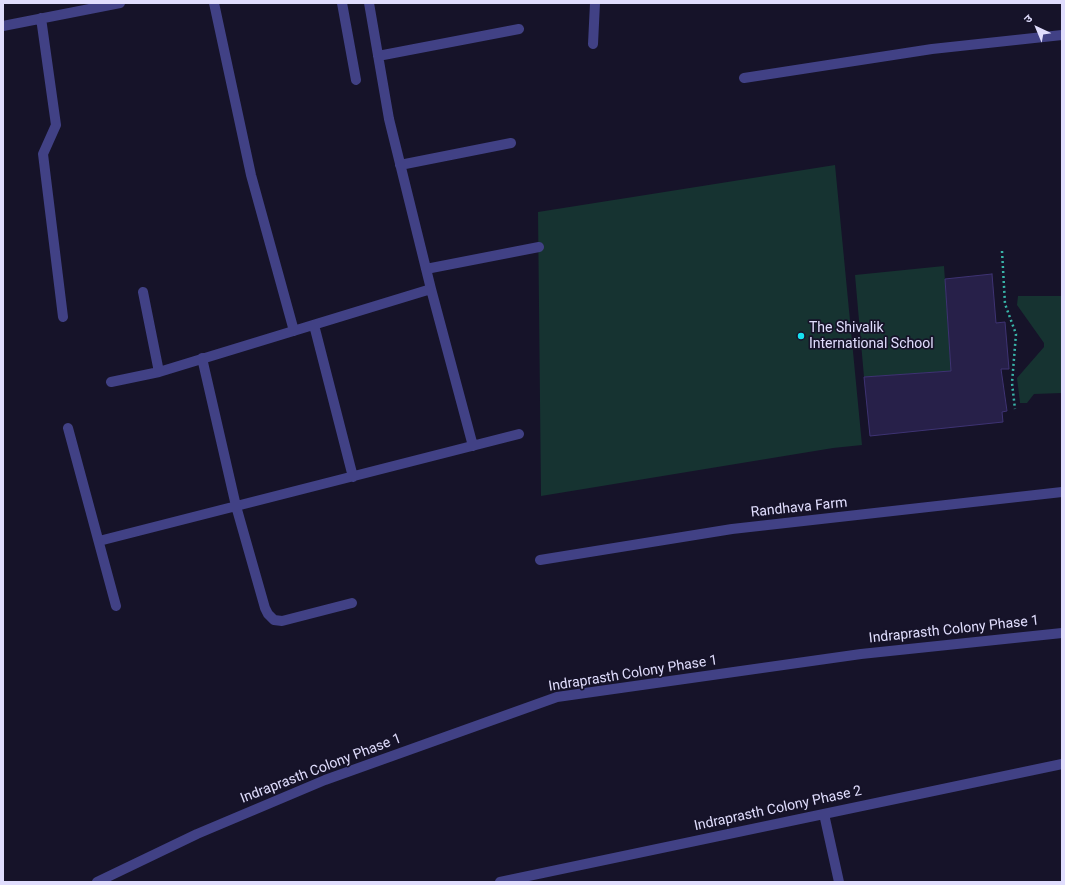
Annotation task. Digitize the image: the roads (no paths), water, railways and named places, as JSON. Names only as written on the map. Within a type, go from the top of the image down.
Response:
[{"type":"street","points":[[3,26],[120,3]]},
{"type":"street","points":[[214,3],[251,175],[294,331]]},
{"type":"street","points":[[342,3],[356,80]]},
{"type":"street","points":[[369,3],[389,118],[400,165],[473,446]]},
{"type":"street","points":[[593,44],[595,3]]},
{"type":"street","points":[[41,18],[56,125],[43,154],[63,317]]},
{"type":"street","points":[[378,56],[519,29]]},
{"type":"street","points":[[744,78],[932,49],[1062,35]]},
{"type":"street","points":[[400,165],[511,143]]},
{"type":"street","points":[[426,268],[539,247]]},
{"type":"street","points":[[111,382],[159,372],[431,288]]},
{"type":"street","points":[[143,292],[159,372]]},
{"type":"street","points":[[314,325],[352,476]]},
{"type":"street","points":[[202,358],[236,506],[265,608],[274,620],[282,621],[352,603]]},
{"type":"street","points":[[68,428],[116,606]]},
{"type":"street","points":[[99,541],[518,434]]},
{"type":"street","name":"Randhava Farm","points":[[540,560],[732,529],[1062,492]]},
{"type":"street","name":"Indraprasth Colony Phase 1","points":[[97,882],[197,834],[325,780],[557,697],[862,654],[1062,633]]},
{"type":"street","name":"Indraprasth Colony Phase 2","points":[[500,882],[1062,764]]},
{"type":"street","points":[[824,814],[839,882]]},
{"type":"place","name":"The Shivalik International School","points":[[801,336]]}]
